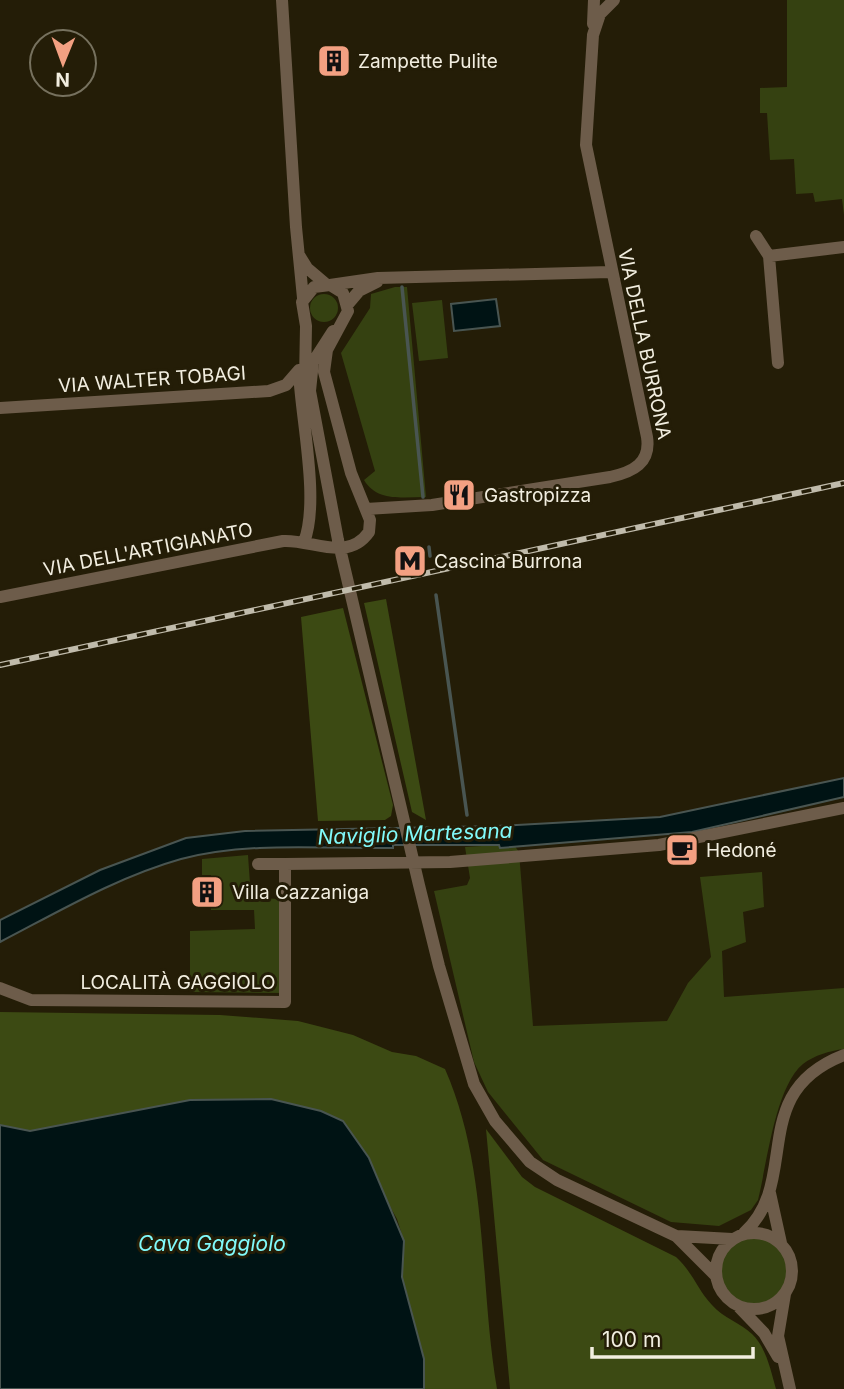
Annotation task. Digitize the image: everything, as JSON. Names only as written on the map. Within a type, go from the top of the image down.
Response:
[{"type":"street","points":[[282,0],[303,298],[301,310],[305,321],[304,369],[338,540],[419,885],[469,1070],[482,1102],[495,1121],[539,1169],[676,1236],[715,1275],[726,1298],[764,1334],[782,1364]]},
{"type":"street","name":"VIA DELLA BURRONA","points":[[366,509],[406,508],[623,474],[635,469],[645,458],[647,436],[610,272],[586,145],[594,0]]},
{"type":"street","name":"VIA DELLA BURRONA","points":[[593,35],[598,16],[614,0]]},
{"type":"street","points":[[756,236],[769,256],[778,363]]},
{"type":"street","points":[[769,256],[844,247]]},
{"type":"street","points":[[299,254],[307,268],[341,291],[348,304],[348,315],[312,366],[310,391]]},
{"type":"street","points":[[303,298],[314,287],[391,277],[610,272]]},
{"type":"street","points":[[348,304],[368,284],[391,277]]},
{"type":"street","points":[[305,321],[317,331],[336,329]]},
{"type":"street","points":[[336,329],[327,350],[324,372],[351,473],[366,509]]},
{"type":"street","points":[[304,350],[299,369],[309,479],[304,542]]},
{"type":"street","name":"VIA WALTER TOBAGI","points":[[0,408],[269,391],[286,385],[299,369]]},
{"type":"street","name":"VIA DELL'ARTIGIANATO","points":[[0,597],[278,542],[304,542],[330,550],[360,542],[370,530],[366,509]]},
{"type":"street","points":[[258,864],[430,863],[672,843],[844,808]]},
{"type":"street","name":"LOCALITÀ GAGGIOLO","points":[[0,988],[31,1000],[285,1002],[285,864]]},
{"type":"street","points":[[715,1275],[718,1255],[756,1219],[769,1187],[783,1118],[791,1096],[811,1072],[844,1055]]},
{"type":"street","points":[[769,1187],[773,1220],[791,1262],[790,1283],[778,1321],[782,1364],[790,1389]]},
{"type":"street","points":[[676,1236],[764,1234],[781,1243]]},
{"type":"street","points":[[738,1307],[765,1308],[786,1293]]},
{"type":"green space","points":[[787,0],[844,0],[844,215],[842,199],[815,202],[813,193],[796,194],[794,159],[770,160],[767,113],[760,113],[760,88],[787,87]]},
{"type":"green space","points":[[395,287],[407,287],[426,497],[383,495],[369,487],[364,480],[375,471],[341,353],[370,308],[371,294]]},
{"type":"green space","points":[[324,294],[334,298],[338,308],[334,318],[324,322],[314,318],[310,308],[314,298]]},
{"type":"green space","points":[[442,300],[448,358],[419,361],[412,303]]},
{"type":"green space","points":[[386,599],[426,820],[412,812],[364,603]]},
{"type":"green space","points":[[343,608],[393,805],[391,816],[385,820],[318,821],[301,617]]},
{"type":"green space","points":[[514,845],[519,852],[533,1026],[667,1021],[688,983],[711,957],[700,877],[762,872],[764,907],[743,912],[746,942],[722,951],[724,997],[844,988],[844,1049],[812,1058],[793,1075],[779,1108],[758,1200],[751,1210],[719,1226],[671,1222],[543,1160],[488,1092],[474,1062],[434,891],[467,885],[470,878],[465,847]]},
{"type":"green space","points":[[248,855],[251,898],[282,899],[283,993],[190,992],[190,931],[255,929],[254,910],[211,910],[211,875],[202,875],[202,859]]},
{"type":"green space","points":[[0,1012],[220,1015],[298,1021],[353,1035],[392,1052],[416,1056],[445,1069],[459,1107],[476,1186],[497,1389],[424,1389],[424,1359],[402,1277],[404,1241],[397,1219],[378,1185],[369,1158],[321,1111],[271,1099],[190,1100],[30,1131],[0,1125]]},
{"type":"green space","points":[[486,1129],[522,1177],[535,1187],[676,1257],[716,1310],[748,1330],[757,1339],[776,1389],[510,1389]]},
{"type":"green space","points":[[754,1238],[777,1248],[787,1271],[777,1294],[754,1304],[731,1294],[721,1271],[731,1248]]},
{"type":"water","points":[[496,299],[500,326],[454,331],[451,304]]},
{"type":"water","name":"Naviglio Martesana","points":[[844,778],[844,797],[692,832],[500,848],[499,845],[393,845],[393,848],[287,847],[207,853],[134,875],[0,942],[0,920],[100,870],[186,838],[245,831],[497,826],[660,817]]},
{"type":"water","name":"Cava Gaggiolo","points":[[271,1099],[321,1111],[343,1121],[369,1158],[404,1241],[402,1277],[424,1359],[424,1389],[0,1389],[0,1125],[30,1131],[190,1100]]},
{"type":"waterway","points":[[402,287],[423,497]]},
{"type":"waterway","points":[[429,547],[430,556]]},
{"type":"waterway","name":"Naviglio Martesana","points":[[436,595],[467,815]]},
{"type":"railway","points":[[0,665],[844,483]]},
{"type":"place","name":"Zampette Pulite","points":[[334,61]]},
{"type":"place","name":"Gastropizza","points":[[459,495]]},
{"type":"place","name":"Cascina Burrona","points":[[410,561]]},
{"type":"place","name":"Hedoné","points":[[682,850]]},
{"type":"place","name":"Villa Cazzaniga","points":[[207,892]]}]
